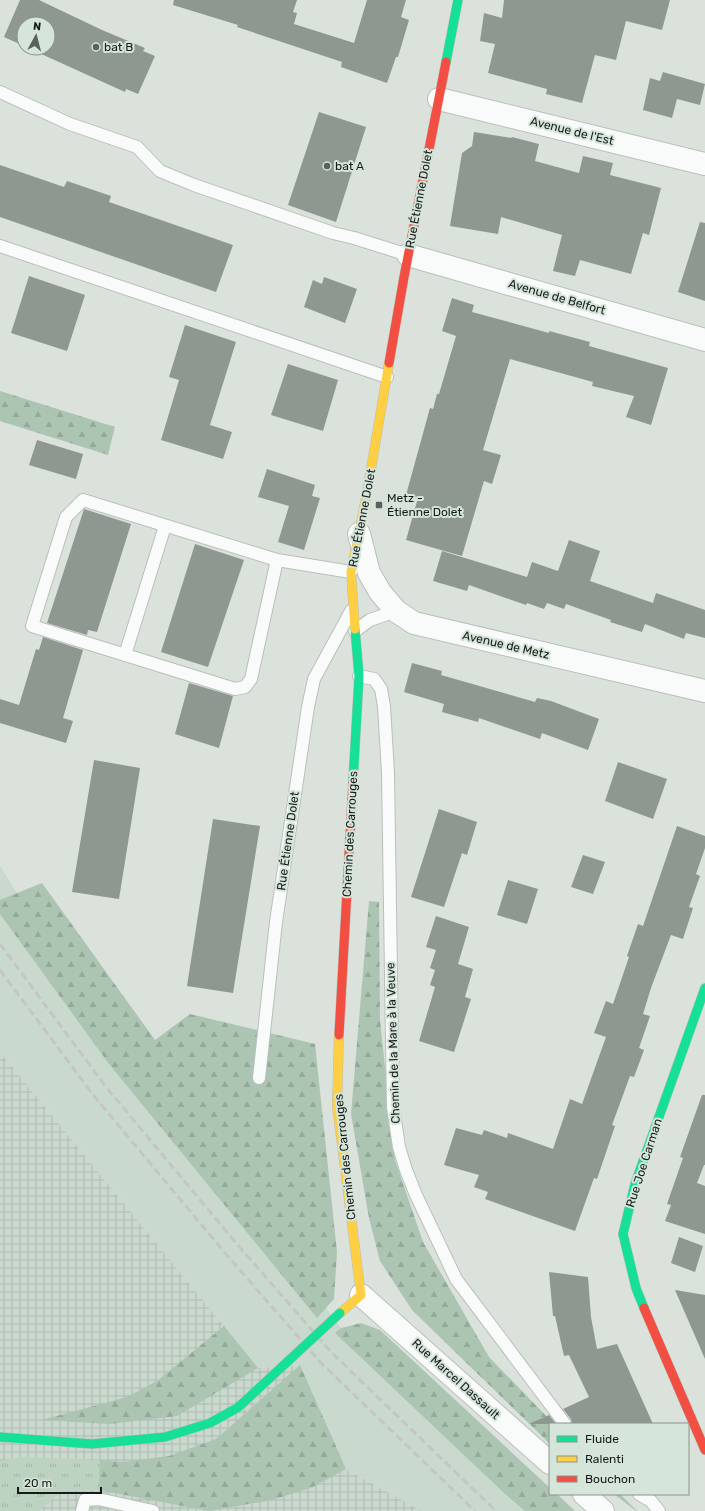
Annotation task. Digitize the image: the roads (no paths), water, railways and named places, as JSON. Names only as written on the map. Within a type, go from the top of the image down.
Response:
[{"type":"street","name":"Rue Étienne Dolet","points":[[353,609],[351,572],[408,255],[458,0]]},
{"type":"street","name":"Avenue de l'Est","points":[[439,99],[705,164]]},
{"type":"street","name":"Avenue de Belfort","points":[[408,255],[705,340]]},
{"type":"street","name":"Avenue de Metz","points":[[359,534],[369,573],[380,592],[396,611],[414,623],[705,691]]},
{"type":"street","name":"Chemin des Carrouges","points":[[353,609],[359,676],[339,1014],[337,1106],[361,1294]]},
{"type":"street","name":"Rue Joe Carman","points":[[705,988],[635,1184],[623,1234],[636,1288],[705,1450]]},
{"type":"street","points":[[0,1436],[92,1444],[165,1437],[210,1423],[244,1402],[361,1294]]},
{"type":"street","name":"Rue Marcel Dassault","points":[[361,1294],[549,1462]]},
{"type":"street","points":[[585,1495],[602,1511]]},
{"type":"lane","points":[[0,92],[70,124],[137,147],[160,171],[194,185],[333,233],[408,255]]},
{"type":"lane","points":[[0,246],[387,377]]},
{"type":"lane","points":[[277,560],[251,679],[245,687],[235,688],[32,626],[66,517],[83,500],[277,560],[351,572]]},
{"type":"lane","points":[[125,655],[165,526]]},
{"type":"lane","name":"Rue Étienne Dolet","points":[[259,1078],[276,922],[308,707],[314,679],[353,609]]},
{"type":"lane","points":[[355,631],[370,620],[396,611]]},
{"type":"lane","name":"Chemin de la Mare à la Veuve","points":[[359,676],[374,679],[381,689],[384,706],[388,773],[393,1107],[399,1147],[416,1195],[456,1279],[564,1423]]},
{"type":"lane","points":[[641,1495],[651,1501],[659,1511]]},
{"type":"lane","points":[[82,1511],[85,1500],[98,1499],[153,1511]]},
{"type":"railway","points":[[0,944],[106,1087],[236,1243],[332,1353],[496,1511]]},
{"type":"railway","points":[[0,970],[94,1096],[225,1253],[321,1363],[475,1511]]},
{"type":"place","name":"bat B","points":[[96,47]]},
{"type":"place","name":"bat A","points":[[327,166]]},
{"type":"place","name":"Metz - Étienne Dolet","points":[[379,505]]}]
